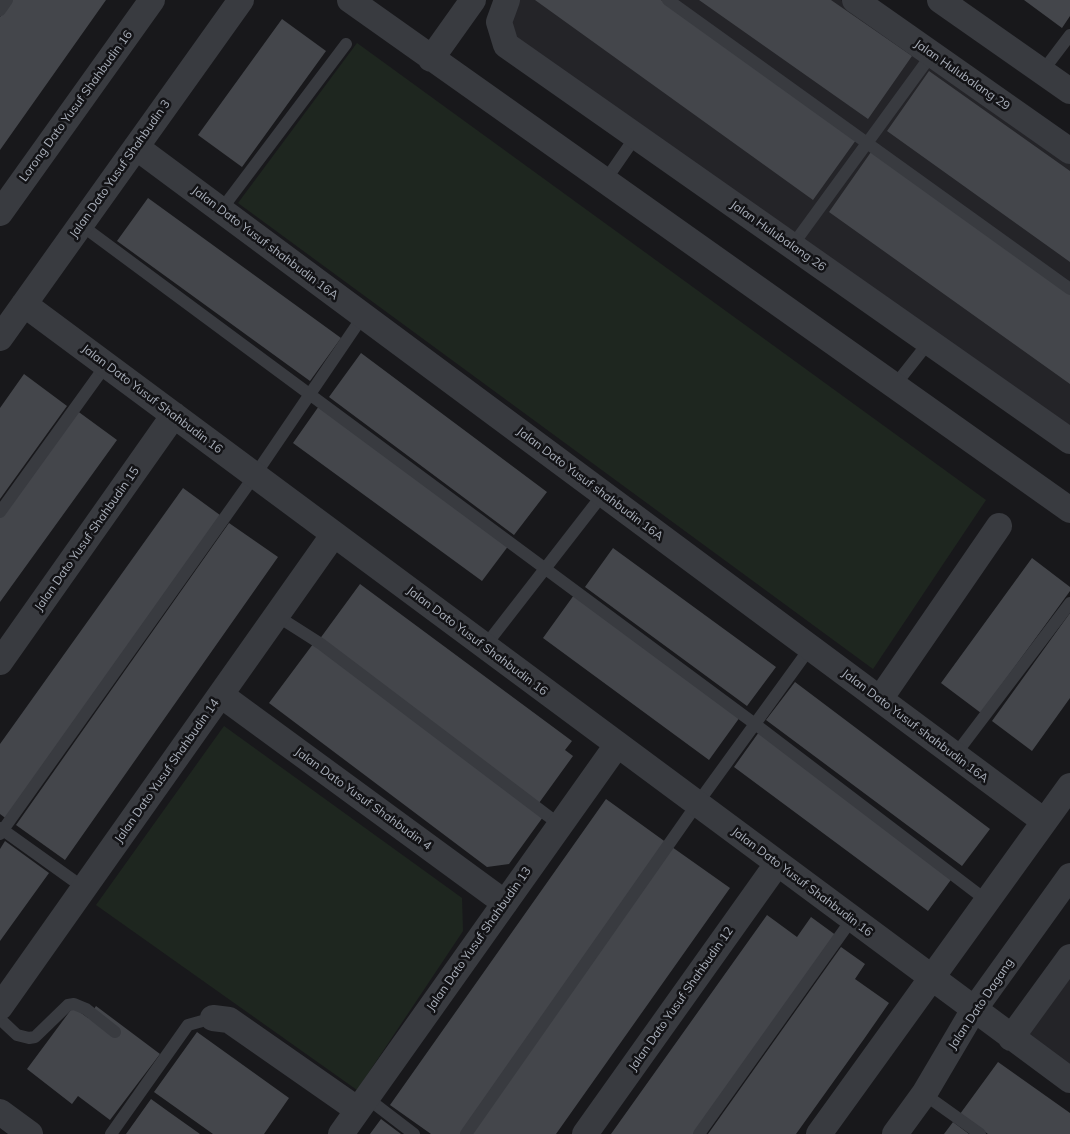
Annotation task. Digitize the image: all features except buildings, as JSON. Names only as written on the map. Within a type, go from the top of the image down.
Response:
[{"type":"street","name":"Lorong Dato Yusuf Shahbudin 16","points":[[0,213],[152,0]]},
{"type":"street","name":"Jalan Dato Yusuf Shahbudin 3","points":[[0,338],[240,0]]},
{"type":"street","points":[[350,0],[1070,510]]},
{"type":"street","name":"Jalan Hulubalang 29","points":[[855,0],[1070,150]]},
{"type":"street","points":[[940,0],[971,9],[1042,72],[1070,92]]},
{"type":"street","points":[[431,58],[464,3]]},
{"type":"street","name":"Jalan Hulubalang 26","points":[[503,11],[506,45],[1070,441]]},
{"type":"street","name":"Jalan Dato Yusuf shahbudin 16A","points":[[136,147],[1044,821]]},
{"type":"street","name":"Jalan Dato Yusuf Shahbudin 16","points":[[24,304],[930,977],[973,1011],[1070,1080]]},
{"type":"street","name":"Jalan Dato Yusuf Shahbudin 15","points":[[0,662],[174,416]]},
{"type":"street","points":[[880,699],[999,526]]},
{"type":"street","name":"Jalan Dato Yusuf Shahbudin 14","points":[[0,1007],[334,534]]},
{"type":"street","name":"Jalan Dato Yusuf Shahbudin 4","points":[[221,694],[505,904]]},
{"type":"street","name":"Jalan Dato Yusuf Shahbudin 13","points":[[341,1134],[617,745]]},
{"type":"street","points":[[819,1134],[930,977],[1070,786]]},
{"type":"street","name":"Jalan Dato Yusuf Shahbudin 12","points":[[585,1134],[778,864]]},
{"type":"street","name":"Jalan Dato Dagang","points":[[895,1134],[924,1094],[973,1011],[1070,876]]},
{"type":"street","points":[[1011,1038],[1070,957]]},
{"type":"street","points":[[212,1018],[229,1020],[362,1104]]},
{"type":"street","points":[[0,1112],[30,1134]]},
{"type":"lane","points":[[0,10],[7,0]]},
{"type":"lane","points":[[668,0],[1070,289]]},
{"type":"lane","points":[[1042,72],[1070,35]]},
{"type":"lane","points":[[221,210],[346,44]]},
{"type":"lane","points":[[792,246],[932,54]]},
{"type":"lane","points":[[605,181],[636,136]]},
{"type":"lane","points":[[81,225],[755,724],[986,900]]},
{"type":"lane","points":[[84,888],[1,831],[255,475],[363,316]]},
{"type":"lane","points":[[895,385],[929,342]]},
{"type":"lane","points":[[0,512],[106,365]]},
{"type":"lane","points":[[485,646],[603,494]]},
{"type":"lane","points":[[954,755],[1070,604]]},
{"type":"lane","points":[[277,616],[320,644],[560,825]]},
{"type":"lane","points":[[466,1134],[697,804],[810,648]]},
{"type":"lane","points":[[699,1134],[852,919]]},
{"type":"lane","points":[[0,1019],[16,1035],[29,1038],[35,1037],[68,1005],[74,1004],[86,1009],[115,1032]]},
{"type":"lane","points":[[111,1134],[188,1025],[212,1018]]},
{"type":"lane","points":[[924,1094],[980,1134]]},
{"type":"lane","points":[[362,1104],[414,1134]]},
{"type":"shaded area","points":[[515,0],[841,0],[1070,161],[1070,430],[514,41],[508,22]]},
{"type":"shaded area","points":[[357,43],[986,500],[873,669],[238,203]]},
{"type":"shaded area","points":[[224,726],[462,898],[463,931],[357,1090],[96,905]]},
{"type":"shaded area","points":[[1070,972],[1070,1069],[1024,1036]]}]
